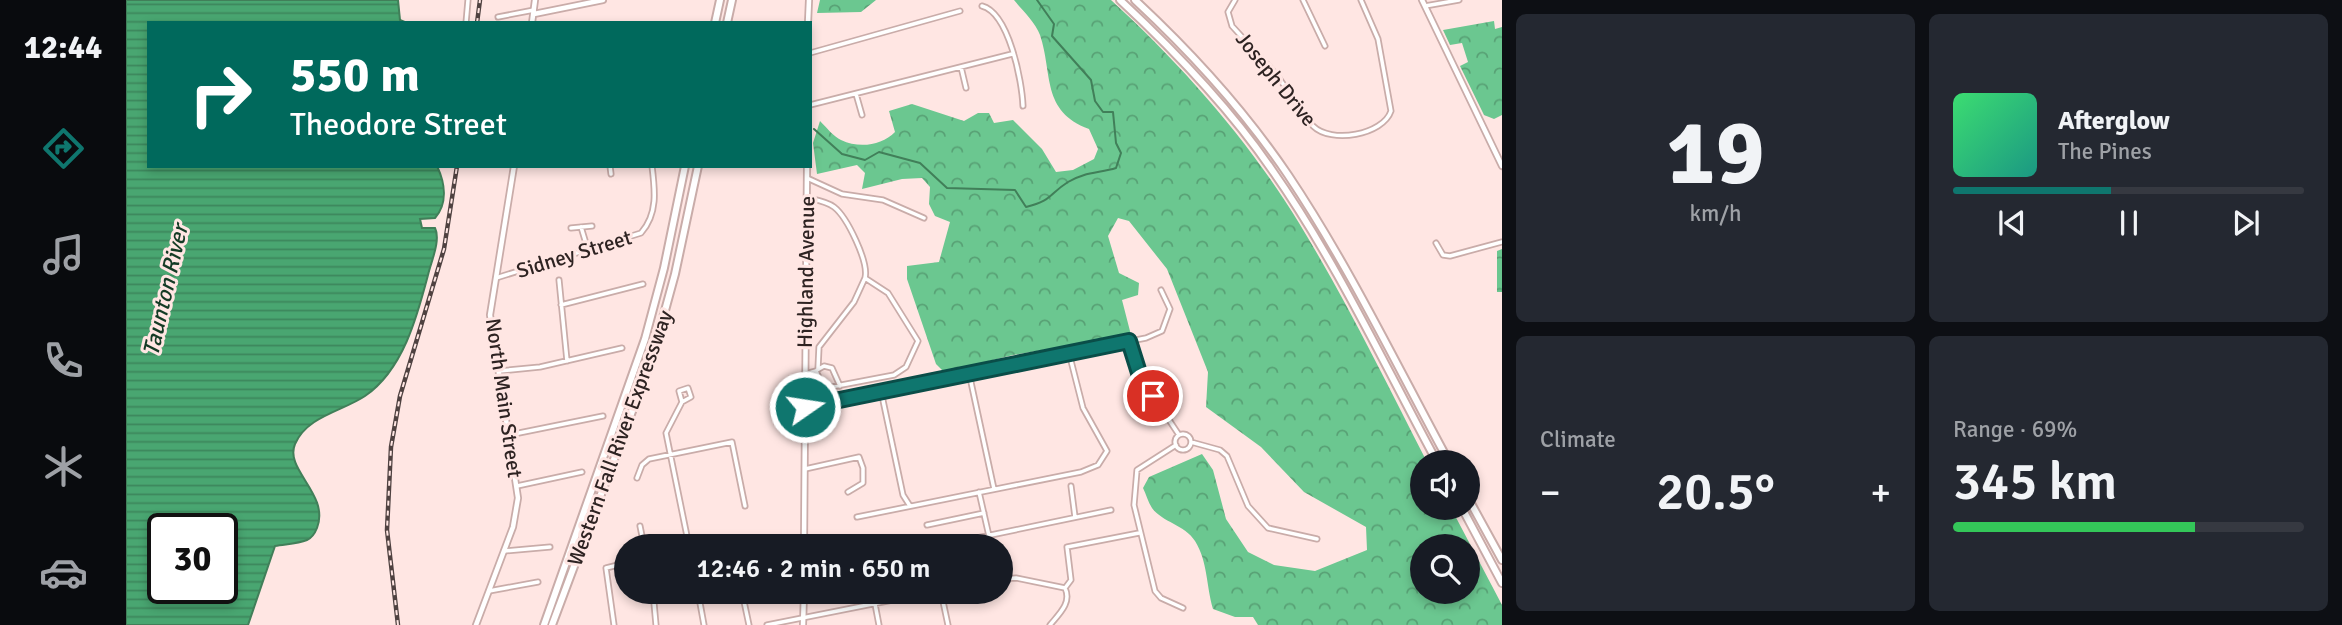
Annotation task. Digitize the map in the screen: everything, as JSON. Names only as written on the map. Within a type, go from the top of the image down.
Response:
[{"type":"highway","points":[[715,21],[720,0]]},
{"type":"highway","points":[[727,21],[732,0]]},
{"type":"highway","points":[[1120,0],[1205,85],[1273,171],[1327,259],[1430,450]]},
{"type":"highway","points":[[1135,0],[1212,77],[1288,175],[1331,244],[1443,450]]},
{"type":"highway","name":"Western Fall River Expressway","points":[[544,625],[645,339],[685,168]]},
{"type":"highway","name":"Western Fall River Expressway","points":[[552,625],[650,365],[676,274],[698,168]]},
{"type":"highway","points":[[1468,520],[1502,583]]},
{"type":"highway","points":[[1480,520],[1502,560]]},
{"type":"main road","points":[[532,21],[535,0]]},
{"type":"main road","points":[[534,12],[603,0]]},
{"type":"main road","points":[[808,0],[808,21]]},
{"type":"main road","points":[[1422,0],[1502,166]]},
{"type":"main road","name":"North Main Street","points":[[476,625],[517,511],[517,486],[490,315],[514,168]]},
{"type":"main road","name":"Highland Avenue","points":[[804,534],[807,168]]},
{"type":"main road","points":[[803,622],[804,604]]},
{"type":"street","points":[[466,21],[468,0]]},
{"type":"street","name":"Joseph Drive","points":[[1235,0],[1228,12],[1232,26],[1278,77],[1315,128],[1336,136],[1378,127],[1391,113],[1378,39],[1361,0]]},
{"type":"street","points":[[1303,0],[1325,46]]},
{"type":"street","points":[[1425,6],[1459,0]]},
{"type":"street","points":[[982,6],[991,8],[1000,18],[1012,54],[1023,106]]},
{"type":"street","points":[[812,52],[960,11]]},
{"type":"street","points":[[498,18],[534,12]]},
{"type":"street","points":[[812,105],[1012,54]]},
{"type":"street","points":[[961,67],[966,88]]},
{"type":"street","points":[[856,94],[862,115]]},
{"type":"street","points":[[610,168],[611,174]]},
{"type":"street","name":"Sidney Street","points":[[496,278],[637,235],[648,224],[655,198],[652,168]]},
{"type":"street","points":[[807,178],[842,194],[880,199],[924,218]]},
{"type":"street","points":[[807,198],[830,205],[840,214],[866,262],[865,278],[854,302],[819,347],[817,370],[826,386],[839,386],[899,373],[906,366],[918,343],[913,330],[888,293],[865,278]]},
{"type":"street","points":[[571,228],[592,226]]},
{"type":"street","points":[[581,227],[588,250]]},
{"type":"street","points":[[1436,243],[1443,255],[1450,256],[1502,242]]},
{"type":"street","points":[[559,280],[566,361]]},
{"type":"street","points":[[561,305],[643,284]]},
{"type":"street","points":[[805,407],[1154,335],[1167,324],[1170,304],[1161,290]]},
{"type":"street","points":[[1129,341],[1140,376],[1179,435]]},
{"type":"street","points":[[499,371],[566,361],[622,348]]},
{"type":"street","points":[[857,517],[1084,471],[1098,465],[1106,455],[1105,444],[1083,408],[1069,353]]},
{"type":"street","points":[[805,374],[827,366],[834,369],[839,386]]},
{"type":"street","points":[[968,373],[993,489]]},
{"type":"street","points":[[881,391],[902,493],[910,506]]},
{"type":"street","points":[[682,402],[667,426],[687,534]]},
{"type":"street","points":[[509,435],[603,416]]},
{"type":"street","points":[[1179,435],[1187,435],[1191,442],[1220,450],[1227,456],[1248,506],[1268,528],[1317,539]]},
{"type":"street","points":[[1179,435],[1176,445],[1142,464],[1135,475],[1134,505],[1155,591],[1161,598],[1184,608]]},
{"type":"street","points":[[638,478],[646,461],[732,442],[745,506]]},
{"type":"street","points":[[1176,445],[1184,449],[1191,442]]},
{"type":"street","points":[[805,468],[859,457],[863,468],[863,483],[848,492]]},
{"type":"street","points":[[517,486],[582,472]]},
{"type":"street","points":[[1071,486],[1075,517]]},
{"type":"street","points":[[979,492],[989,534]]},
{"type":"street","points":[[998,534],[1111,510]]},
{"type":"street","points":[[927,525],[984,513]]},
{"type":"street","points":[[640,526],[642,534]]},
{"type":"street","points":[[1065,588],[1072,580],[1067,547],[1140,533]]},
{"type":"street","points":[[504,551],[550,547]]},
{"type":"street","points":[[614,566],[606,568],[614,625]]},
{"type":"street","points":[[1013,578],[1065,588]]},
{"type":"street","points":[[489,591],[538,582]]},
{"type":"street","points":[[1050,625],[1066,605],[1068,596],[1065,588]]},
{"type":"street","points":[[654,604],[656,625]]},
{"type":"street","points":[[700,604],[704,625]]},
{"type":"street","points":[[745,604],[749,625]]},
{"type":"street","points":[[767,625],[803,622],[875,604],[879,625]]},
{"type":"street","points":[[944,604],[948,625]]},
{"type":"green space","points":[[820,0],[876,0],[861,12],[817,13]]},
{"type":"green space","points":[[1014,0],[1111,0],[1189,78],[1259,163],[1316,252],[1421,450],[1410,450],[1410,520],[1457,520],[1465,534],[1410,534],[1410,604],[1480,604],[1480,563],[1502,605],[1502,625],[1258,625],[1253,617],[1235,617],[1213,609],[1205,565],[1199,549],[1191,536],[1152,508],[1143,488],[1149,477],[1202,454],[1213,470],[1226,519],[1248,552],[1274,565],[1315,571],[1367,550],[1366,527],[1304,492],[1261,447],[1206,407],[1208,372],[1167,269],[1129,221],[1118,218],[1108,236],[1119,273],[1139,283],[1138,295],[1122,300],[1131,335],[1013,355],[944,372],[936,364],[907,279],[907,266],[939,262],[950,222],[935,216],[929,204],[930,187],[922,178],[902,179],[862,189],[865,173],[857,165],[817,174],[813,143],[820,121],[836,137],[848,143],[877,143],[895,132],[889,111],[912,104],[964,121],[978,113],[989,113],[994,123],[1013,120],[1042,149],[1056,172],[1073,170],[1094,159],[1098,149],[1089,129],[1063,112],[1056,102],[1040,35]]},
{"type":"green space","points":[[1494,21],[1495,29],[1502,27],[1502,115],[1494,119],[1484,115],[1460,66],[1468,62],[1462,43],[1450,45],[1443,30]]},
{"type":"green space","points":[[1502,249],[1502,292],[1497,292],[1497,251]]},
{"type":"water","name":"Taunton River","points":[[126,0],[398,0],[402,21],[147,21],[147,168],[438,168],[442,179],[444,193],[439,212],[435,218],[420,219],[422,228],[435,228],[436,245],[407,341],[399,357],[378,385],[365,396],[317,420],[295,444],[293,454],[296,463],[318,504],[317,528],[307,540],[275,546],[248,625],[126,625]]},
{"type":"waterway","points":[[814,129],[842,154],[865,160],[879,152],[920,163],[947,188],[1015,190],[1026,207],[1046,200],[1074,179],[1116,168],[1121,153],[1116,143],[1113,112],[1103,112],[1095,101],[1091,80],[1052,36],[1054,24],[1037,0]]},
{"type":"railway","points":[[477,21],[480,0]]},
{"type":"railway","points":[[398,625],[387,530],[391,447],[400,396],[444,249],[457,168]]},
{"type":"route","points":[[805,407],[1129,341],[1135,365],[1153,396]]}]
